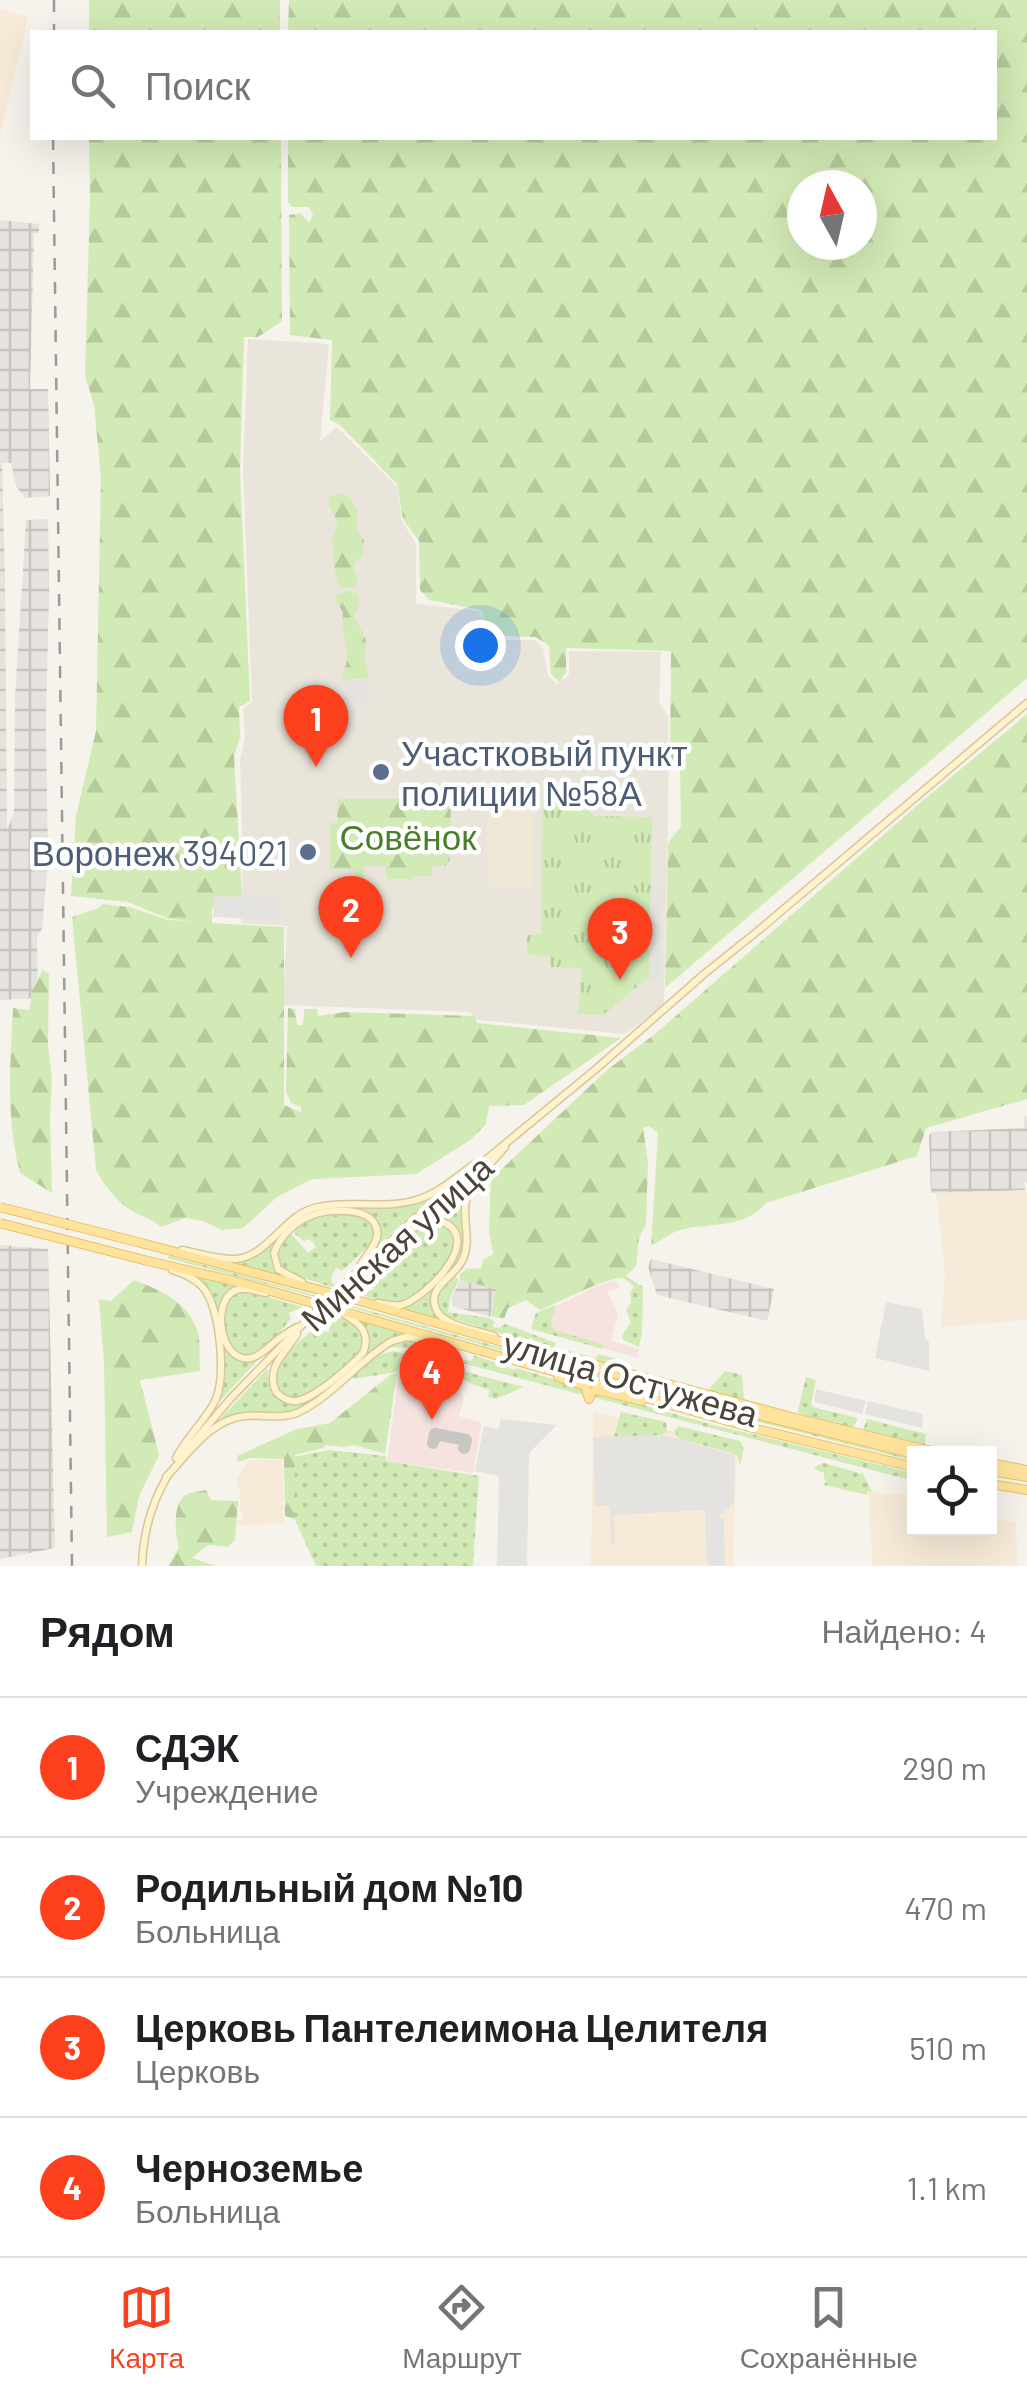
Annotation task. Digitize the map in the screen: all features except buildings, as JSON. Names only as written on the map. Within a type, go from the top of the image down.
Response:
[{"type":"main road","name":"улица Остужева","points":[[0,1207],[350,1298],[735,1409],[907,1452]]},
{"type":"main road","name":"улица Остужева","points":[[0,1223],[203,1273],[756,1429],[907,1465]]},
{"type":"main road","points":[[529,1349],[912,1446]]},
{"type":"main road","points":[[507,1359],[582,1385],[589,1399],[599,1390],[756,1429]]},
{"type":"main road","points":[[997,1468],[1027,1473]]},
{"type":"main road","points":[[997,1485],[1027,1490]]},
{"type":"street","name":"Минская улица","points":[[142,1566],[148,1527],[166,1477],[204,1428],[303,1324],[415,1218],[1027,702]]},
{"type":"street","points":[[516,1135],[468,1193],[464,1212],[465,1255],[439,1286],[434,1300],[438,1312],[450,1322],[529,1349]]},
{"type":"street","points":[[145,1244],[242,1258],[306,1211],[416,1200],[438,1190],[506,1143]]},
{"type":"street","points":[[318,1290],[283,1273],[274,1258],[280,1241],[312,1215],[358,1212],[374,1223],[374,1244],[355,1274]]},
{"type":"street","points":[[350,1298],[397,1305],[410,1301],[453,1258],[458,1247],[456,1234],[442,1222],[428,1221],[355,1274]]},
{"type":"street","points":[[144,1260],[192,1278],[204,1289],[214,1311],[220,1358],[214,1402],[188,1436],[166,1477]]},
{"type":"street","points":[[302,1300],[239,1290],[226,1299],[222,1315],[228,1348],[244,1358],[262,1353],[278,1338],[303,1324]]},
{"type":"street","points":[[303,1324],[272,1373],[276,1392],[290,1401],[315,1393],[364,1349],[363,1328],[336,1310]]},
{"type":"street","points":[[166,1477],[220,1424],[242,1416],[286,1416],[300,1412],[384,1346],[400,1338],[423,1338],[507,1359]]},
{"type":"shaded area","points":[[0,9],[28,17],[0,136]]},
{"type":"shaded area","points":[[0,220],[39,224],[39,233],[34,233],[30,389],[48,389],[50,496],[25,498],[16,486],[11,463],[2,463],[7,830],[14,813],[15,697],[26,520],[48,519],[48,862],[42,929],[37,937],[38,998],[0,1000]]},
{"type":"shaded area","points":[[248,339],[329,344],[320,441],[337,427],[397,487],[402,521],[416,544],[416,604],[481,611],[485,640],[535,640],[543,648],[548,675],[557,684],[569,675],[569,651],[661,652],[659,702],[668,716],[669,760],[664,1005],[625,1034],[479,1020],[469,1012],[283,1005],[287,926],[241,923],[240,759],[245,738],[243,709],[252,702],[243,467]]},
{"type":"shaded area","points":[[368,679],[371,701],[353,702],[355,731],[345,731],[343,681]]},
{"type":"shaded area","points":[[487,796],[534,798],[533,889],[487,887]]},
{"type":"shaded area","points":[[651,886],[662,886],[661,981],[650,981]]},
{"type":"shaded area","points":[[214,896],[282,898],[282,920],[213,917]]},
{"type":"shaded area","points":[[1027,1116],[1025,1190],[931,1193],[929,1135],[1024,1128]]},
{"type":"shaded area","points":[[1027,1190],[1027,1320],[941,1327],[945,1273],[936,1193]]},
{"type":"shaded area","points":[[0,1245],[48,1249],[55,1548],[0,1559]]},
{"type":"shaded area","points":[[651,1259],[774,1289],[767,1321],[657,1295],[648,1267]]},
{"type":"shaded area","points":[[460,1280],[496,1289],[490,1317],[452,1306]]},
{"type":"shaded area","points":[[615,1280],[621,1287],[607,1292],[618,1314],[611,1341],[639,1349],[638,1358],[532,1329],[537,1313]]},
{"type":"shaded area","points":[[886,1302],[922,1309],[925,1338],[929,1342],[929,1371],[875,1358]]},
{"type":"shaded area","points":[[400,1363],[450,1373],[464,1397],[459,1416],[482,1423],[473,1473],[387,1461]]},
{"type":"shaded area","points":[[816,1389],[866,1401],[862,1414],[814,1402]]},
{"type":"shaded area","points":[[868,1401],[923,1414],[922,1428],[865,1414]]},
{"type":"shaded area","points":[[593,1411],[737,1448],[733,1566],[591,1566]]},
{"type":"shaded area","points":[[501,1419],[557,1425],[529,1456],[527,1566],[497,1566],[499,1476],[475,1471],[484,1426],[498,1429]]},
{"type":"shaded area","points":[[662,1435],[735,1455],[734,1502],[720,1516],[724,1519],[725,1565],[710,1566],[706,1560],[705,1510],[614,1515],[615,1544],[611,1544],[610,1506],[595,1506],[593,1437]]},
{"type":"shaded area","points":[[249,1460],[283,1460],[284,1524],[237,1525],[237,1521],[243,1520],[243,1512],[236,1479]]},
{"type":"shaded area","points":[[868,1492],[907,1495],[907,1536],[997,1536],[997,1518],[1015,1522],[1018,1566],[873,1566]]},
{"type":"green space","points":[[89,0],[280,0],[280,30],[89,30]]},
{"type":"green space","points":[[289,0],[1027,0],[1027,678],[665,988],[668,843],[681,826],[680,767],[670,761],[671,651],[566,648],[566,673],[559,682],[551,674],[549,646],[536,637],[486,635],[482,610],[429,600],[420,590],[419,541],[403,519],[397,484],[339,424],[330,420],[332,340],[290,335],[289,215],[301,213],[309,223],[313,214],[309,207],[292,207],[288,202],[288,140],[997,140],[997,30],[288,30]]},
{"type":"green space","points":[[89,140],[281,140],[282,321],[258,337],[244,337],[240,471],[250,701],[239,707],[240,738],[234,756],[242,897],[238,902],[212,907],[212,923],[284,927],[284,1105],[301,1112],[286,1092],[288,1008],[295,1009],[297,1025],[303,1025],[304,1009],[317,1009],[318,1016],[345,1012],[475,1016],[477,1023],[621,1038],[524,1105],[489,1106],[486,1124],[469,1141],[416,1174],[312,1179],[277,1197],[243,1228],[222,1230],[185,1218],[161,1227],[120,1202],[96,1170],[72,917],[102,904],[130,907],[168,920],[195,921],[169,919],[128,902],[71,896],[76,816],[96,731],[101,477],[94,405],[85,375]]},
{"type":"green space","points":[[340,493],[351,499],[357,511],[357,529],[364,539],[363,554],[353,569],[358,578],[355,587],[339,585],[335,572],[332,540],[338,523],[328,503],[329,497]]},
{"type":"green space","points":[[348,591],[359,597],[354,615],[366,640],[364,657],[369,675],[344,680],[347,654],[343,613],[336,601],[337,595]]},
{"type":"green space","points":[[1027,714],[1027,1099],[926,1128],[917,1156],[766,1203],[737,1221],[680,1230],[651,1246],[658,1133],[649,1126],[643,1128],[648,1162],[646,1224],[639,1238],[636,1266],[626,1276],[643,1287],[634,1287],[622,1278],[614,1279],[540,1310],[526,1300],[508,1308],[504,1319],[491,1316],[496,1289],[460,1280],[460,1274],[481,1268],[483,1260],[493,1254],[489,1231],[491,1179],[607,1070],[655,1034]]},
{"type":"green space","points":[[543,786],[572,786],[572,809],[589,810],[594,816],[652,817],[649,977],[603,1015],[578,1014],[582,968],[550,967],[550,956],[527,955],[527,935],[541,934]]},
{"type":"green space","name":"Совёнок","points":[[338,799],[451,799],[450,861],[446,866],[432,866],[432,876],[412,879],[386,879],[386,866],[364,866],[363,878],[355,878],[354,870],[330,869],[330,823],[337,823]]},
{"type":"green space","points":[[43,970],[49,974],[52,1193],[20,1173],[11,1112],[13,1008],[29,1010],[33,988]]},
{"type":"green space","points":[[474,1179],[464,1202],[462,1257],[432,1295],[443,1321],[396,1308],[422,1293],[452,1265],[460,1243],[455,1227],[443,1220],[422,1220]]},
{"type":"green space","points":[[433,1196],[377,1246],[377,1222],[373,1217],[357,1210],[319,1210],[374,1207]]},
{"type":"green space","points":[[317,1210],[286,1232],[273,1250],[274,1268],[282,1276],[227,1261],[242,1260],[308,1212]]},
{"type":"green space","points":[[358,1214],[373,1225],[373,1238],[342,1271],[336,1268],[332,1283],[358,1291],[374,1289],[363,1280],[398,1244],[430,1224],[441,1223],[452,1234],[452,1252],[421,1289],[406,1300],[390,1303],[314,1281],[280,1266],[277,1251],[288,1235],[308,1253],[316,1247],[310,1239],[304,1241],[295,1234],[295,1229],[318,1218]]},
{"type":"green space","points":[[169,1256],[907,1459],[693,1405]]},
{"type":"green space","points":[[186,1272],[240,1287],[221,1302],[222,1332],[235,1358],[259,1359],[217,1404],[222,1353],[204,1284]]},
{"type":"green space","points":[[453,1275],[459,1280],[448,1312],[489,1318],[494,1321],[493,1327],[505,1324],[556,1343],[555,1347],[597,1358],[598,1354],[622,1364],[618,1367],[544,1347],[531,1338],[524,1341],[445,1316],[438,1308],[438,1291]]},
{"type":"green space","points":[[134,1280],[163,1293],[187,1311],[198,1335],[200,1371],[140,1380],[159,1455],[139,1496],[132,1532],[107,1537],[99,1299],[111,1301]]},
{"type":"green space","points":[[634,1287],[643,1287],[639,1347],[623,1340],[622,1335],[631,1323],[626,1310]]},
{"type":"green space","points":[[247,1291],[303,1307],[289,1313],[291,1319],[266,1346],[246,1355],[231,1345],[224,1313],[232,1296]]},
{"type":"green space","points":[[556,1305],[551,1320],[554,1330],[603,1344],[603,1349],[531,1329],[536,1313]]},
{"type":"green space","points":[[327,1313],[356,1324],[364,1335],[362,1349],[313,1391],[298,1398],[286,1397],[275,1381],[280,1364],[316,1327],[328,1333],[331,1324]]},
{"type":"green space","points":[[355,1318],[410,1334],[383,1343],[307,1404],[293,1412],[239,1414],[217,1422],[268,1368],[272,1391],[288,1403],[299,1403],[323,1390],[365,1354],[368,1334]]},
{"type":"green space","points":[[403,1340],[423,1341],[461,1352],[460,1359],[471,1361],[473,1355],[580,1387],[585,1392],[583,1395],[405,1348],[387,1347]]},
{"type":"green space","points":[[394,1351],[442,1362],[450,1373],[401,1363],[397,1372],[352,1379],[370,1360]]},
{"type":"green space","points":[[458,1370],[524,1387],[496,1399],[488,1397],[490,1390],[457,1376]]},
{"type":"green space","points":[[725,1371],[742,1375],[744,1399],[712,1393],[709,1389]]},
{"type":"green space","points":[[397,1373],[385,1454],[355,1445],[326,1445],[295,1455],[294,1519],[285,1516],[284,1459],[249,1458],[238,1462],[237,1456],[297,1429],[330,1423]]},
{"type":"green space","points":[[806,1377],[816,1380],[813,1407],[858,1418],[852,1430],[800,1416]]},
{"type":"green space","points":[[599,1393],[907,1471],[907,1479],[596,1398],[593,1395]]},
{"type":"green space","points":[[621,1412],[666,1422],[667,1431],[662,1435],[618,1438],[614,1436]]},
{"type":"green space","points":[[867,1419],[926,1434],[925,1445],[919,1446],[863,1430]]},
{"type":"green space","points":[[678,1426],[740,1441],[744,1448],[740,1466],[737,1454],[679,1439],[674,1431]]},
{"type":"green space","points":[[329,1450],[386,1456],[386,1461],[479,1476],[473,1566],[316,1566],[294,1518],[294,1457]]},
{"type":"green space","points":[[824,1463],[863,1474],[872,1491],[867,1495],[824,1485],[824,1473],[814,1469]]},
{"type":"green space","points":[[206,1490],[211,1500],[238,1501],[235,1540],[228,1547],[208,1545],[192,1558],[216,1566],[168,1566],[179,1547],[179,1503],[187,1494]]},
{"type":"taxiway","points":[[433,1443],[435,1434],[466,1440],[464,1448]]},
{"type":"railway","points":[[54,0],[54,30]]},
{"type":"railway","points":[[53,140],[72,1566]]},
{"type":"place","name":"СДЭК","points":[[316,767]]},
{"type":"place","name":"Участковый пункт полиции №58А","points":[[381,772]]},
{"type":"place","name":"Воронеж 394021","points":[[308,852]]},
{"type":"place","name":"Родильный дом №10","points":[[351,958]]},
{"type":"place","name":"Церковь Пантелеимона Целителя","points":[[620,980]]},
{"type":"place","name":"Черноземье","points":[[432,1420]]}]
